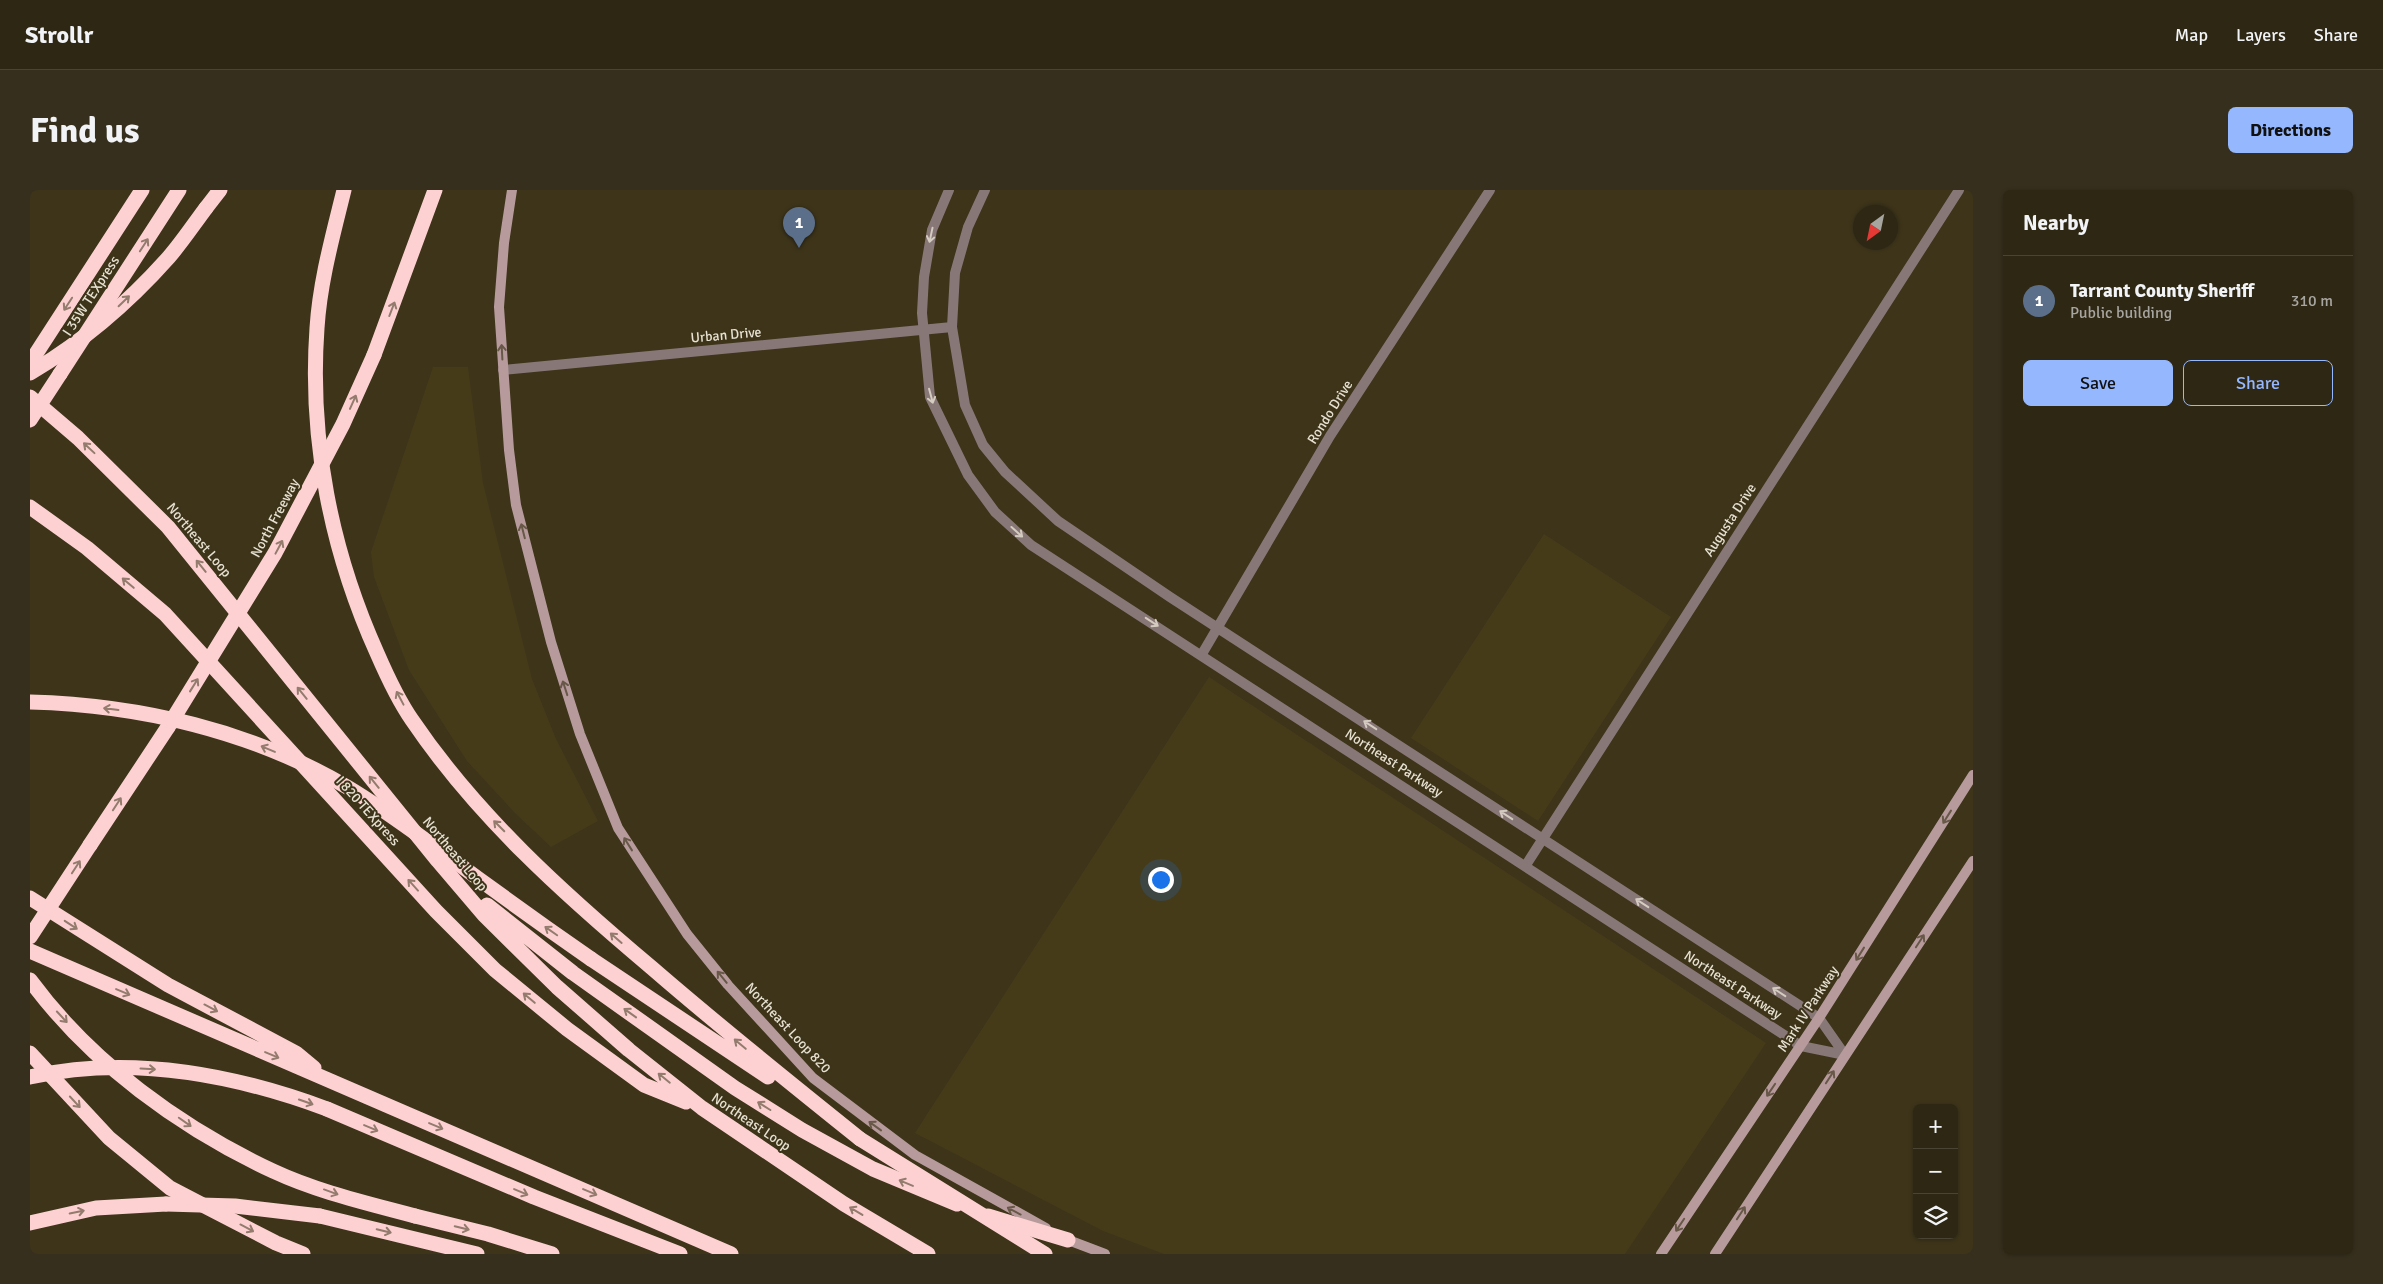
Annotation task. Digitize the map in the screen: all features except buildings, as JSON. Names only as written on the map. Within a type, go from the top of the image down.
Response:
[{"type":"highway","name":"I 35W TEXpress","points":[[32,359],[142,190]]},
{"type":"highway","name":"I 35W TEXpress","points":[[30,420],[179,190]]},
{"type":"highway","points":[[30,373],[60,355],[118,307],[169,257],[220,190]]},
{"type":"highway","points":[[344,190],[329,250],[317,325],[314,386],[319,437],[329,515],[341,560],[359,613],[386,673],[410,718],[438,757],[486,813],[546,874],[616,938],[747,1049],[860,1139]]},
{"type":"highway","name":"North Freeway","points":[[30,937],[168,727],[275,554],[343,424],[374,355],[435,190]]},
{"type":"highway","name":"Northeast Loop","points":[[30,396],[78,438],[168,527],[484,915],[557,987],[629,1050],[702,1108],[844,1204],[928,1254]]},
{"type":"highway","name":"I 820 TEXpress","points":[[30,507],[87,548],[165,614],[436,911],[495,970],[567,1029],[644,1085],[702,1108]]},
{"type":"highway","points":[[30,702],[128,711],[187,722],[244,740],[312,769],[377,806],[591,959],[860,1139],[1046,1254]]},
{"type":"highway","points":[[438,860],[529,940],[735,1088],[802,1130],[873,1169],[928,1192],[987,1215],[1068,1240]]},
{"type":"highway","points":[[30,898],[168,985],[296,1053],[327,1079]]},
{"type":"highway","points":[[30,951],[731,1254]]},
{"type":"highway","points":[[30,980],[85,1042],[144,1093],[204,1136],[275,1172],[344,1197],[552,1254]]},
{"type":"highway","points":[[30,1053],[109,1138],[170,1188],[276,1243],[303,1254]]},
{"type":"highway","points":[[30,1077],[86,1068],[181,1072],[236,1080],[327,1109],[534,1197],[680,1254]]},
{"type":"highway","points":[[30,1223],[96,1208],[166,1204],[235,1206],[320,1216],[478,1254]]},
{"type":"main road","points":[[503,370],[499,307],[504,243],[512,190]]},
{"type":"main road","name":"Northeast Loop 820","points":[[503,370],[509,450],[516,505],[551,642],[580,734],[618,828],[687,934],[728,985],[813,1078],[915,1155],[991,1199],[1068,1240],[1105,1254]]},
{"type":"main road","name":"Mark IV Parkway","points":[[1661,1254],[1801,1046],[1973,775]]},
{"type":"main road","points":[[1715,1254],[1973,861]]},
{"type":"street","name":"Northeast Parkway","points":[[949,190],[932,230],[925,268],[922,313],[930,397],[968,476],[995,512],[1031,545],[1202,654],[1801,1046],[1845,1055]]},
{"type":"street","name":"Northeast Parkway","points":[[985,190],[968,227],[955,273],[952,327],[965,405],[983,445],[1004,472],[1058,521],[1219,628],[1819,1018],[1845,1055]]},
{"type":"street","name":"Rondo Drive","points":[[1202,654],[1330,436],[1490,190]]},
{"type":"street","name":"Augusta Drive","points":[[1526,865],[1959,190]]},
{"type":"street","name":"Urban Drive","points":[[503,370],[952,327]]},
{"type":"shaded area","points":[[433,367],[468,367],[483,483],[532,679],[556,739],[598,821],[551,847],[515,813],[467,761],[409,670],[374,577],[371,552]]},
{"type":"shaded area","points":[[1544,534],[1671,617],[1538,821],[1411,738]]},
{"type":"shaded area","points":[[1209,677],[1766,1043],[1625,1254],[1164,1254],[1103,1231],[915,1133]]},
{"type":"place","name":"Tarrant County Sheriff","points":[[799,248]]}]
